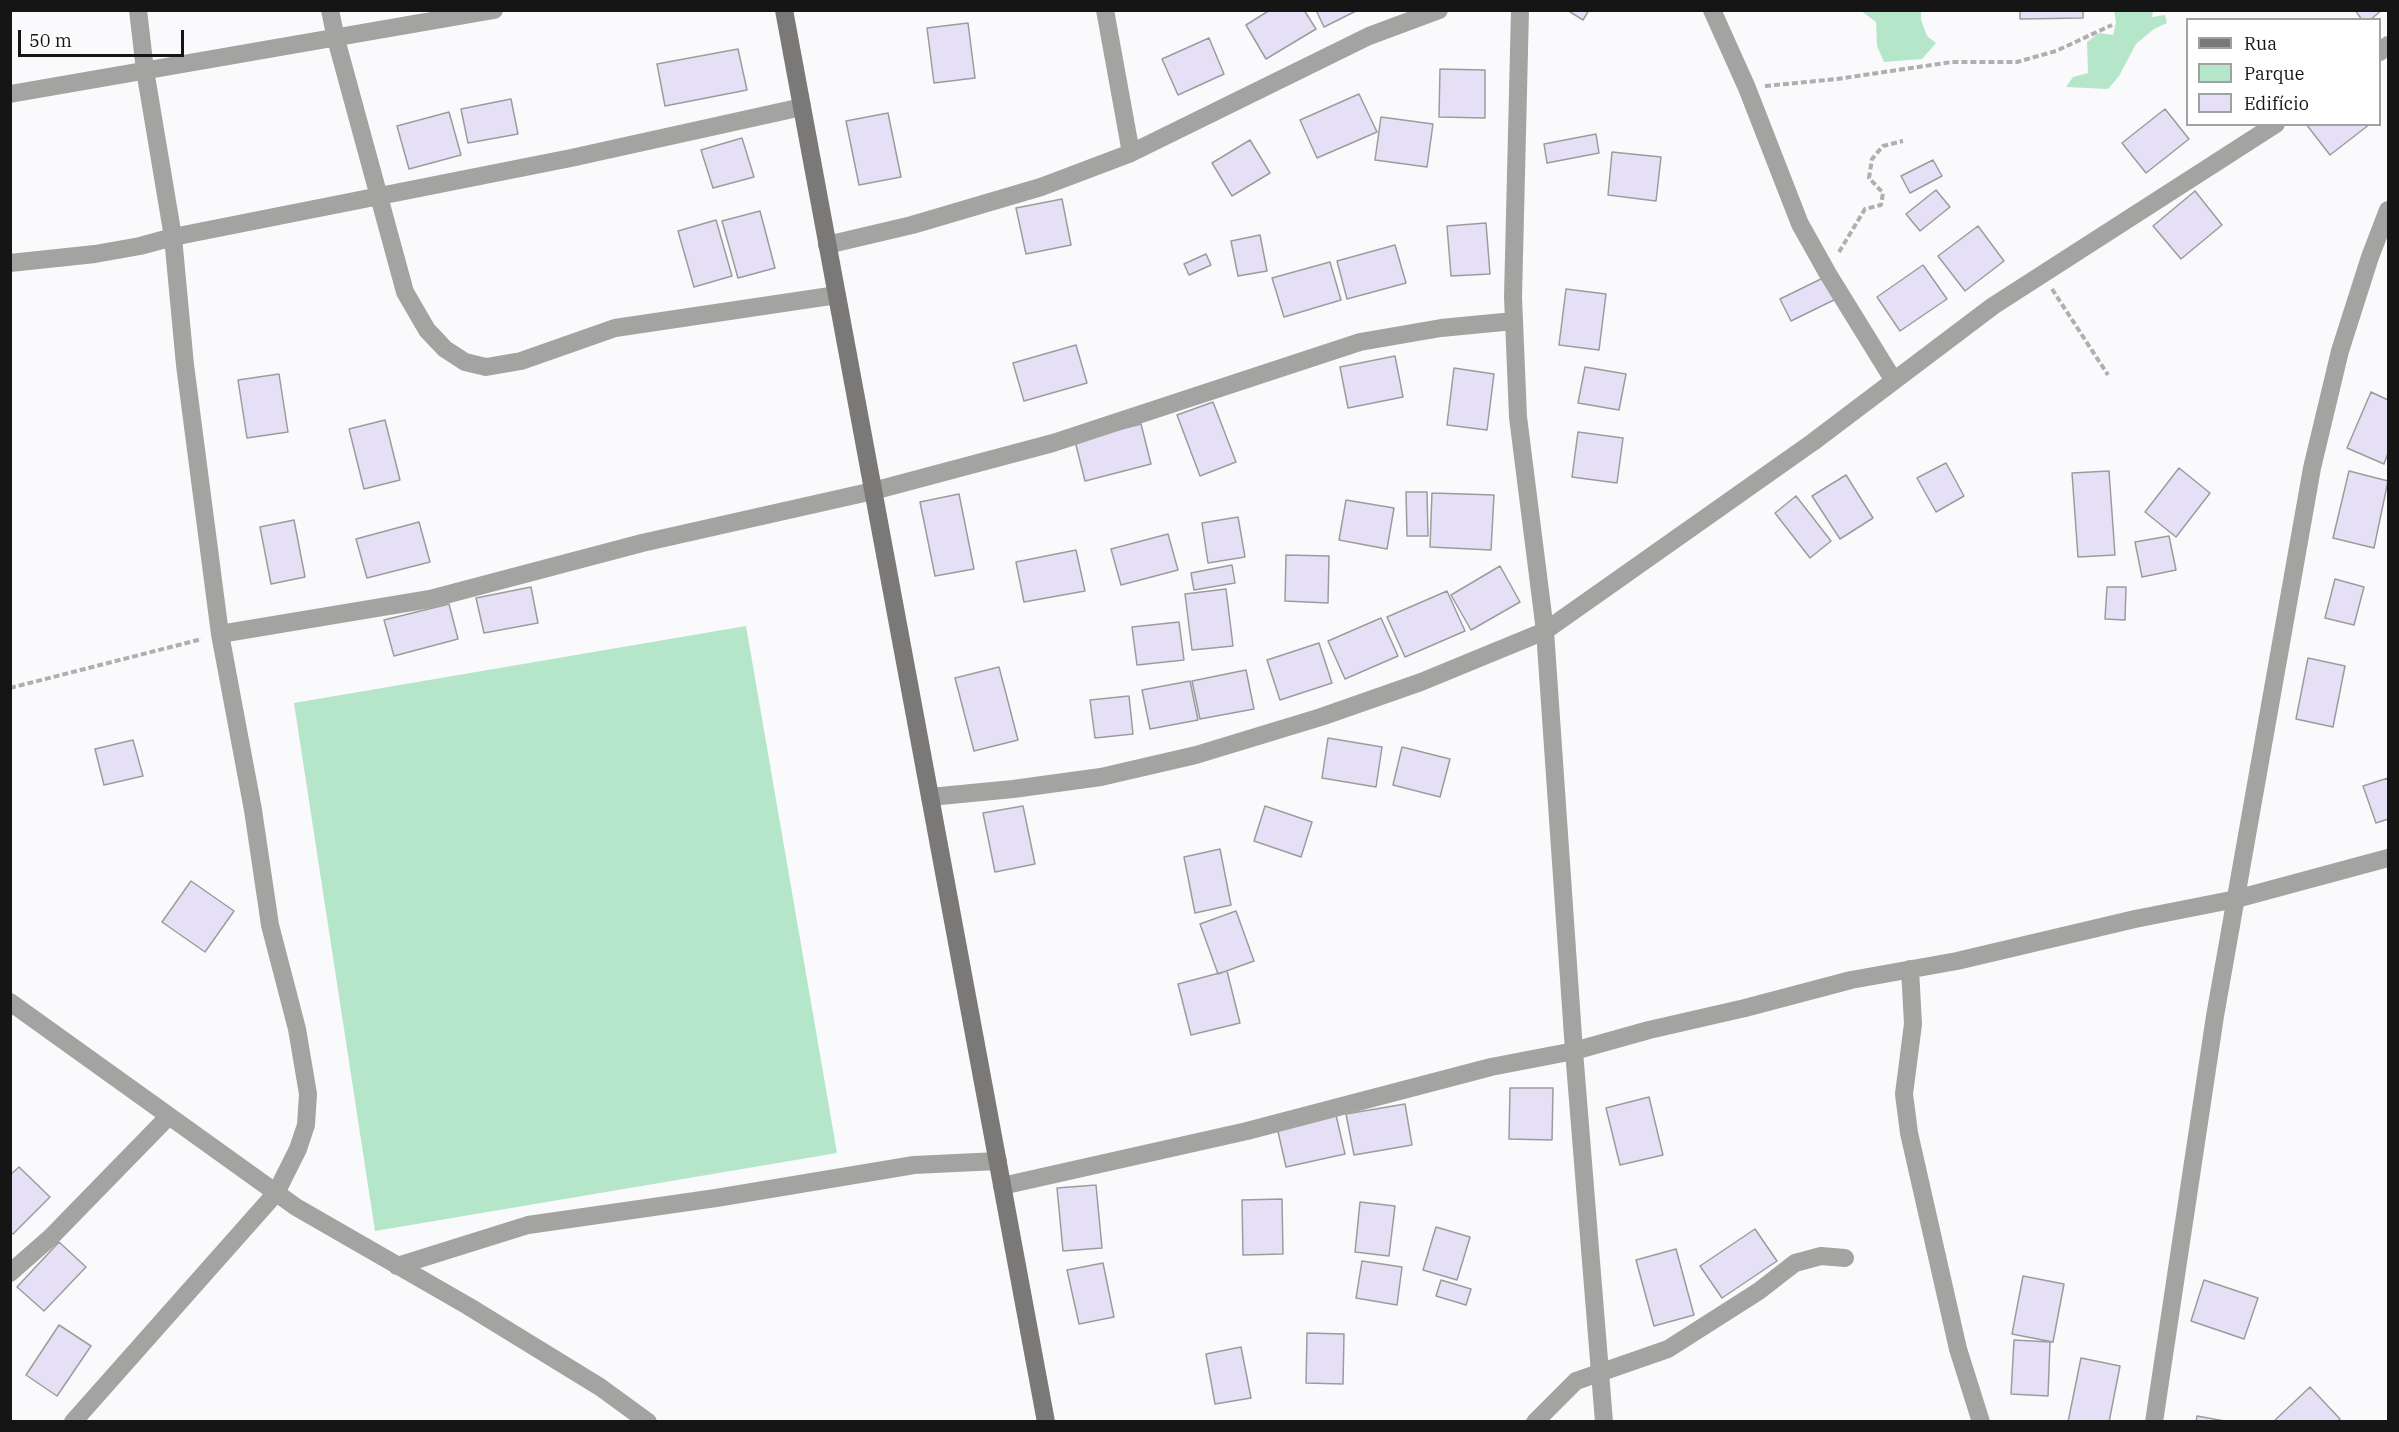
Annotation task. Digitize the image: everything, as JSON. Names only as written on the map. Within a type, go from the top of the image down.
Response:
[{"type":"main road","points":[[784,10],[1046,1422]]},
{"type":"street","points":[[73,1422],[276,1193],[298,1149],[306,1125],[308,1094],[297,1029],[270,925],[253,810],[220,634],[185,365],[173,237],[145,70],[138,10]]},
{"type":"street","points":[[330,10],[405,292],[427,330],[445,349],[465,362],[486,367],[520,361],[615,328],[837,295]]},
{"type":"street","points":[[10,94],[494,10]]},
{"type":"street","points":[[1105,10],[1131,153]]},
{"type":"street","points":[[827,245],[912,225],[1041,187],[1131,153],[1369,36],[1439,10]]},
{"type":"street","points":[[1520,10],[1514,321],[1518,417],[1545,631],[1574,1051],[1604,1422]]},
{"type":"street","points":[[1712,10],[1747,88],[1800,224],[1894,381]]},
{"type":"street","points":[[10,263],[95,254],[140,246],[173,237],[380,197],[801,107]]},
{"type":"street","points":[[930,797],[1101,777],[1196,755],[1321,717],[1421,682],[1545,631],[1813,442],[1993,306],[2043,276],[2273,126]]},
{"type":"street","points":[[2154,1422],[2215,1016],[2312,468],[2340,351],[2370,257],[2388,210]]},
{"type":"street","points":[[220,634],[430,599],[642,543],[873,491],[1053,443],[1360,342],[1441,328],[1514,321]]},
{"type":"street","points":[[1002,1186],[1247,1131],[1491,1067],[1574,1051],[1851,980],[2236,899],[2388,858]]},
{"type":"street","points":[[1910,969],[1912,1024],[1904,1094],[1909,1133],[1958,1349],[1981,1422]]},
{"type":"street","points":[[10,1002],[296,1207],[468,1306],[590,1381],[648,1422]]},
{"type":"street","points":[[10,1274],[51,1237],[169,1116]]},
{"type":"street","points":[[397,1266],[528,1225],[716,1198],[914,1165],[998,1161]]},
{"type":"street","points":[[1535,1422],[1576,1382],[1668,1349],[1759,1291],[1795,1263],[1821,1256],[1845,1258]]},
{"type":"path","points":[[1747,88],[1837,79],[1952,62],[2017,62],[2056,51],[2112,25]]},
{"type":"path","points":[[1828,274],[1865,209],[1881,205],[1883,193],[1869,178],[1872,159],[1883,146],[1903,141]]},
{"type":"path","points":[[2043,276],[2108,375]]},
{"type":"path","points":[[10,688],[220,634]]},
{"type":"green space","points":[[1860,10],[1921,11],[1921,20],[1927,36],[1936,43],[1922,59],[1884,62],[1877,46],[1876,22]]},
{"type":"green space","points":[[2114,11],[2153,11],[2152,17],[2165,15],[2167,23],[2154,29],[2136,44],[2119,76],[2108,89],[2066,87],[2073,77],[2088,73],[2087,42],[2099,33],[2113,35],[2116,22]]},
{"type":"green space","points":[[746,626],[837,1153],[375,1231],[294,703]]},
{"type":"building","points":[[1270,10],[1304,10],[1316,29],[1266,59],[1246,25]]},
{"type":"building","points":[[1316,10],[1358,10],[1324,27]]},
{"type":"building","points":[[1567,10],[1589,10],[1583,20]]},
{"type":"building","points":[[2020,10],[2083,10],[2083,18],[2020,19]]},
{"type":"building","points":[[2355,10],[2382,10],[2372,18],[2361,18]]},
{"type":"building","points":[[968,23],[975,78],[934,83],[927,28]]},
{"type":"building","points":[[1209,38],[1224,74],[1178,95],[1162,59]]},
{"type":"building","points":[[738,49],[747,90],[665,106],[657,64]]},
{"type":"building","points":[[1440,69],[1485,70],[1485,118],[1439,117]]},
{"type":"building","points":[[1359,94],[1377,132],[1317,158],[1300,120]]},
{"type":"building","points":[[511,99],[518,134],[468,143],[461,109]]},
{"type":"building","points":[[2165,109],[2189,139],[2146,173],[2122,143]]},
{"type":"building","points":[[449,112],[461,155],[409,169],[397,126]]},
{"type":"building","points":[[888,113],[901,177],[859,185],[846,121]]},
{"type":"building","points":[[1381,117],[1433,124],[1427,167],[1375,160]]},
{"type":"building","points":[[2308,126],[2367,126],[2330,155]]},
{"type":"building","points":[[1596,134],[1599,153],[1547,163],[1544,144]]},
{"type":"building","points":[[742,138],[754,177],[713,188],[701,150]]},
{"type":"building","points":[[1250,140],[1270,173],[1232,196],[1212,163]]},
{"type":"building","points":[[1612,152],[1661,157],[1656,201],[1608,195]]},
{"type":"building","points":[[1933,160],[1942,176],[1910,193],[1901,176]]},
{"type":"building","points":[[1936,190],[1950,207],[1920,231],[1906,214]]},
{"type":"building","points":[[2195,191],[2222,225],[2181,259],[2153,226]]},
{"type":"building","points":[[1062,199],[1071,245],[1026,254],[1016,208]]},
{"type":"building","points":[[760,211],[775,268],[738,278],[722,221]]},
{"type":"building","points":[[716,220],[732,276],[694,287],[678,231]]},
{"type":"building","points":[[1486,223],[1490,274],[1451,276],[1447,226]]},
{"type":"building","points":[[1978,226],[2004,261],[1965,291],[1938,256]]},
{"type":"building","points":[[1260,235],[1267,271],[1238,276],[1231,241]]},
{"type":"building","points":[[1395,245],[1406,283],[1347,299],[1337,261]]},
{"type":"building","points":[[1206,254],[1211,265],[1189,275],[1184,264]]},
{"type":"building","points":[[1330,262],[1341,300],[1284,317],[1272,278]]},
{"type":"building","points":[[1923,265],[1947,299],[1900,331],[1877,297]]},
{"type":"building","points":[[1825,277],[1836,299],[1791,321],[1780,299]]},
{"type":"building","points":[[1566,289],[1606,294],[1599,350],[1559,345]]},
{"type":"building","points":[[1076,345],[1087,383],[1024,401],[1013,363]]},
{"type":"building","points":[[1395,356],[1403,397],[1348,408],[1340,367]]},
{"type":"building","points":[[1585,367],[1626,374],[1619,410],[1578,403]]},
{"type":"building","points":[[1454,368],[1494,374],[1487,430],[1447,425]]},
{"type":"building","points":[[279,374],[288,432],[247,438],[238,380]]},
{"type":"building","points":[[2371,392],[2388,400],[2388,453],[2384,464],[2347,448]]},
{"type":"building","points":[[1213,402],[1236,462],[1200,476],[1177,415]]},
{"type":"building","points":[[385,420],[400,480],[364,489],[349,429]]},
{"type":"building","points":[[1141,424],[1151,464],[1085,481],[1075,441]]},
{"type":"building","points":[[1578,432],[1623,438],[1617,483],[1572,477]]},
{"type":"building","points":[[1946,463],[1964,496],[1936,512],[1917,478]]},
{"type":"building","points":[[2179,468],[2210,493],[2176,537],[2145,512]]},
{"type":"building","points":[[2109,471],[2115,555],[2078,557],[2072,473]]},
{"type":"building","points":[[2349,471],[2388,481],[2374,548],[2333,538]]},
{"type":"building","points":[[1846,475],[1873,518],[1840,539],[1812,496]]},
{"type":"building","points":[[1406,492],[1427,492],[1428,536],[1407,536]]},
{"type":"building","points":[[1432,493],[1494,495],[1491,550],[1430,547]]},
{"type":"building","points":[[959,494],[974,569],[935,576],[920,502]]},
{"type":"building","points":[[1796,496],[1831,541],[1810,558],[1775,513]]},
{"type":"building","points":[[1346,500],[1394,508],[1387,549],[1339,540]]},
{"type":"building","points":[[1238,517],[1245,557],[1208,563],[1202,523]]},
{"type":"building","points":[[294,520],[305,577],[271,584],[260,527]]},
{"type":"building","points":[[419,522],[430,562],[367,578],[356,539]]},
{"type":"building","points":[[1168,534],[1178,570],[1121,585],[1111,549]]},
{"type":"building","points":[[2169,536],[2176,570],[2142,577],[2135,542]]},
{"type":"building","points":[[1076,550],[1085,591],[1024,602],[1016,562]]},
{"type":"building","points":[[1286,555],[1329,556],[1328,603],[1285,601]]},
{"type":"building","points":[[1232,565],[1235,583],[1194,590],[1191,573]]},
{"type":"building","points":[[1500,566],[1520,602],[1471,630],[1451,595]]},
{"type":"building","points":[[2335,579],[2364,587],[2354,625],[2325,618]]},
{"type":"building","points":[[531,587],[538,623],[484,633],[476,598]]},
{"type":"building","points":[[2107,587],[2126,587],[2125,620],[2105,619]]},
{"type":"building","points":[[1226,589],[1233,646],[1192,650],[1185,594]]},
{"type":"building","points":[[1447,591],[1465,631],[1405,657],[1387,617]]},
{"type":"building","points":[[449,604],[458,639],[394,656],[384,620]]},
{"type":"building","points":[[1381,618],[1398,656],[1345,679],[1328,641]]},
{"type":"building","points":[[1179,622],[1184,660],[1137,665],[1132,627]]},
{"type":"building","points":[[1319,643],[1332,683],[1280,700],[1267,660]]},
{"type":"building","points":[[2308,658],[2345,666],[2333,727],[2296,719]]},
{"type":"building","points":[[999,667],[1018,740],[974,751],[955,678]]},
{"type":"building","points":[[1246,670],[1254,709],[1200,719],[1192,681]]},
{"type":"building","points":[[1190,681],[1198,720],[1150,729],[1142,690]]},
{"type":"building","points":[[1129,696],[1133,734],[1095,738],[1090,700]]},
{"type":"building","points":[[1328,738],[1382,747],[1376,787],[1322,778]]},
{"type":"building","points":[[133,740],[143,776],[104,785],[95,749]]},
{"type":"building","points":[[1402,747],[1450,759],[1440,797],[1393,785]]},
{"type":"building","points":[[2388,778],[2388,819],[2376,823],[2363,786]]},
{"type":"building","points":[[1023,806],[1035,864],[995,872],[983,813]]},
{"type":"building","points":[[1265,806],[1312,822],[1301,857],[1254,841]]},
{"type":"building","points":[[1220,849],[1231,905],[1195,913],[1184,857]]},
{"type":"building","points":[[191,881],[234,911],[205,952],[162,922]]},
{"type":"building","points":[[1236,911],[1254,961],[1218,974],[1200,924]]},
{"type":"building","points":[[1227,971],[1240,1023],[1191,1035],[1178,984]]},
{"type":"building","points":[[1510,1088],[1553,1088],[1552,1140],[1509,1139]]},
{"type":"building","points":[[1649,1097],[1663,1155],[1620,1165],[1606,1108]]},
{"type":"building","points":[[1405,1104],[1412,1145],[1354,1155],[1346,1114]]},
{"type":"building","points":[[1336,1115],[1345,1154],[1286,1167],[1277,1127]]},
{"type":"building","points":[[19,1167],[50,1197],[13,1234],[10,1232],[10,1175]]},
{"type":"building","points":[[1096,1185],[1102,1248],[1063,1251],[1057,1188]]},
{"type":"building","points":[[1282,1199],[1283,1254],[1243,1255],[1242,1200]]},
{"type":"building","points":[[1360,1202],[1395,1206],[1389,1256],[1355,1252]]},
{"type":"building","points":[[1436,1227],[1470,1237],[1457,1280],[1423,1270]]},
{"type":"building","points":[[1755,1229],[1777,1261],[1722,1298],[1700,1266]]},
{"type":"building","points":[[59,1242],[86,1267],[44,1311],[17,1287]]},
{"type":"building","points":[[1676,1249],[1694,1315],[1654,1326],[1636,1260]]},
{"type":"building","points":[[1362,1261],[1402,1267],[1397,1305],[1356,1298]]},
{"type":"building","points":[[1103,1263],[1114,1317],[1079,1324],[1067,1270]]},
{"type":"building","points":[[2023,1276],[2064,1284],[2053,1342],[2012,1334]]},
{"type":"building","points":[[1441,1280],[1471,1289],[1466,1305],[1436,1296]]},
{"type":"building","points":[[2204,1280],[2258,1298],[2244,1339],[2191,1321]]},
{"type":"building","points":[[59,1325],[91,1346],[57,1396],[26,1375]]},
{"type":"building","points":[[1307,1333],[1344,1334],[1343,1384],[1306,1383]]},
{"type":"building","points":[[2014,1340],[2050,1342],[2048,1396],[2011,1394]]},
{"type":"building","points":[[1241,1347],[1251,1398],[1215,1404],[1206,1354]]},
{"type":"building","points":[[2081,1358],[2120,1366],[2109,1422],[2068,1422]]},
{"type":"building","points":[[2310,1387],[2340,1419],[2337,1422],[2273,1422]]},
{"type":"building","points":[[2197,1416],[2230,1422],[2196,1422]]}]
